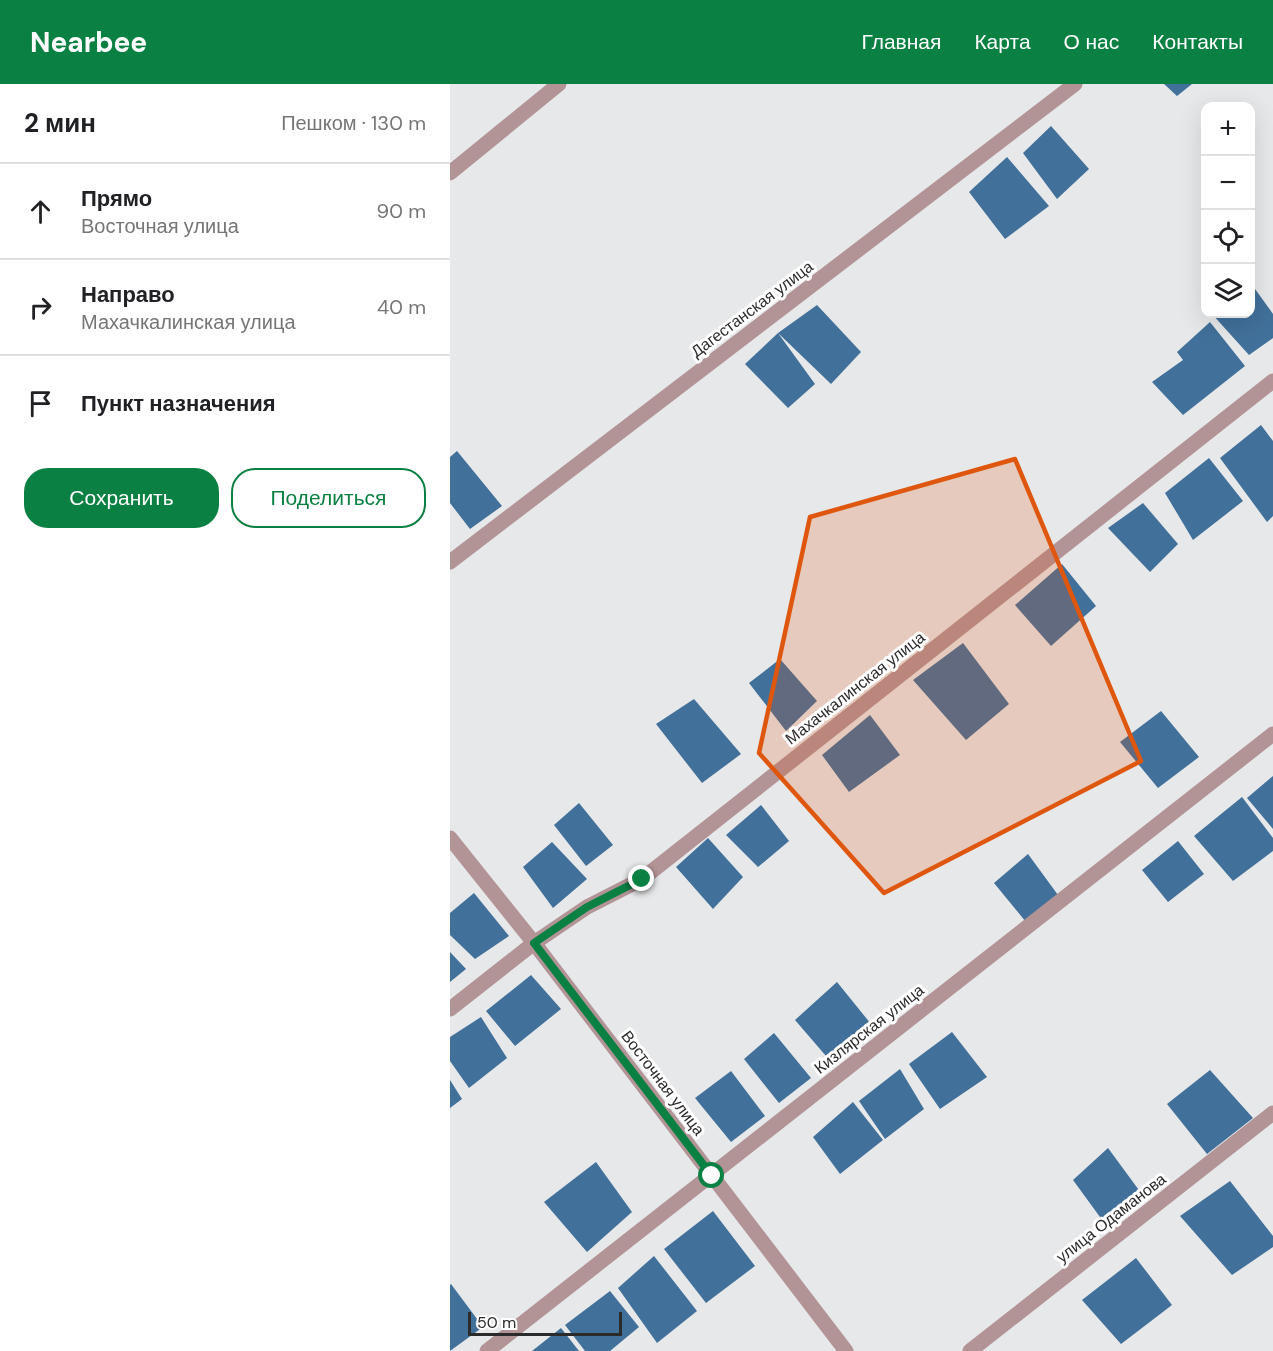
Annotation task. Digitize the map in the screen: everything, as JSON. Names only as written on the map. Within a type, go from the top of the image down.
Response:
[{"type":"street","points":[[450,173],[559,84]]},
{"type":"street","name":"Дагестанская улица","points":[[450,562],[1075,84]]},
{"type":"street","name":"Махачкалинская улица","points":[[450,1009],[534,943],[587,907],[642,879],[1273,381]]},
{"type":"street","name":"Кизлярская улица","points":[[487,1351],[1273,734]]},
{"type":"street","name":"Восточная улица","points":[[450,838],[534,943],[846,1351]]},
{"type":"street","name":"улица Одаманова","points":[[970,1351],[1273,1113]]},
{"type":"highlighted area","points":[[1015,459],[1141,761],[884,893],[759,753],[810,517]]},
{"type":"building","points":[[1164,84],[1192,84],[1177,96]]},
{"type":"building","points":[[1051,126],[1089,169],[1057,199],[1023,153]]},
{"type":"building","points":[[1007,157],[1049,206],[1005,239],[969,192]]},
{"type":"building","points":[[1255,289],[1273,314],[1273,338],[1249,355],[1216,318],[1255,318]]},
{"type":"building","points":[[817,305],[861,352],[831,384],[778,333]]},
{"type":"building","points":[[1210,322],[1245,366],[1183,415],[1152,382],[1183,360],[1177,352]]},
{"type":"building","points":[[778,333],[815,384],[788,408],[745,364]]},
{"type":"building","points":[[1261,425],[1273,441],[1273,516],[1267,522],[1220,458]]},
{"type":"building","points":[[457,451],[502,506],[470,529],[450,503],[450,457]]},
{"type":"building","points":[[1209,458],[1243,501],[1193,540],[1165,493]]},
{"type":"building","points":[[1143,503],[1178,544],[1150,572],[1108,528]]},
{"type":"building","points":[[1062,564],[1096,606],[1051,646],[1015,605]]},
{"type":"building","points":[[963,643],[1009,704],[966,740],[913,680]]},
{"type":"building","points":[[780,659],[817,701],[786,731],[749,683]]},
{"type":"building","points":[[694,699],[741,754],[702,783],[656,724]]},
{"type":"building","points":[[1161,711],[1199,757],[1158,788],[1120,742]]},
{"type":"building","points":[[870,715],[900,755],[849,792],[822,755]]},
{"type":"building","points":[[1273,776],[1273,829],[1247,798]]},
{"type":"building","points":[[1242,797],[1273,838],[1273,851],[1233,881],[1194,836]]},
{"type":"building","points":[[579,803],[613,845],[586,866],[554,825]]},
{"type":"building","points":[[761,805],[789,841],[758,867],[726,835]]},
{"type":"building","points":[[708,838],[743,877],[713,909],[676,867]]},
{"type":"building","points":[[1178,841],[1204,874],[1168,902],[1142,870]]},
{"type":"building","points":[[552,842],[587,879],[553,908],[523,867]]},
{"type":"building","points":[[1028,854],[1058,895],[1026,922],[994,883]]},
{"type":"building","points":[[474,893],[509,936],[475,959],[450,935],[450,913]]},
{"type":"building","points":[[450,952],[466,969],[450,982]]},
{"type":"building","points":[[531,975],[561,1009],[515,1046],[486,1011]]},
{"type":"building","points":[[837,982],[875,1029],[832,1063],[795,1020]]},
{"type":"building","points":[[481,1017],[507,1058],[469,1088],[450,1061],[450,1037]]},
{"type":"building","points":[[952,1032],[987,1077],[940,1109],[909,1064]]},
{"type":"building","points":[[774,1033],[811,1078],[779,1103],[744,1059]]},
{"type":"building","points":[[900,1069],[924,1109],[885,1139],[859,1101]]},
{"type":"building","points":[[1210,1070],[1253,1118],[1207,1154],[1167,1104]]},
{"type":"building","points":[[731,1071],[765,1116],[731,1142],[695,1098]]},
{"type":"building","points":[[450,1080],[462,1099],[450,1108]]},
{"type":"building","points":[[853,1102],[883,1140],[840,1174],[813,1137]]},
{"type":"building","points":[[1108,1148],[1144,1197],[1108,1228],[1073,1180]]},
{"type":"building","points":[[596,1162],[632,1212],[587,1252],[544,1202]]},
{"type":"building","points":[[1230,1181],[1273,1236],[1273,1247],[1232,1275],[1180,1216]]},
{"type":"building","points":[[713,1211],[755,1266],[706,1303],[664,1249]]},
{"type":"building","points":[[654,1256],[697,1311],[657,1343],[618,1288]]},
{"type":"building","points":[[1136,1258],[1172,1305],[1121,1344],[1082,1300]]},
{"type":"building","points":[[450,1285],[483,1327],[450,1351]]},
{"type":"building","points":[[610,1291],[639,1327],[610,1351],[585,1351],[565,1325]]},
{"type":"building","points":[[561,1328],[579,1351],[532,1351]]},
{"type":"route","points":[[642,879],[587,907],[534,943],[712,1176]]}]
